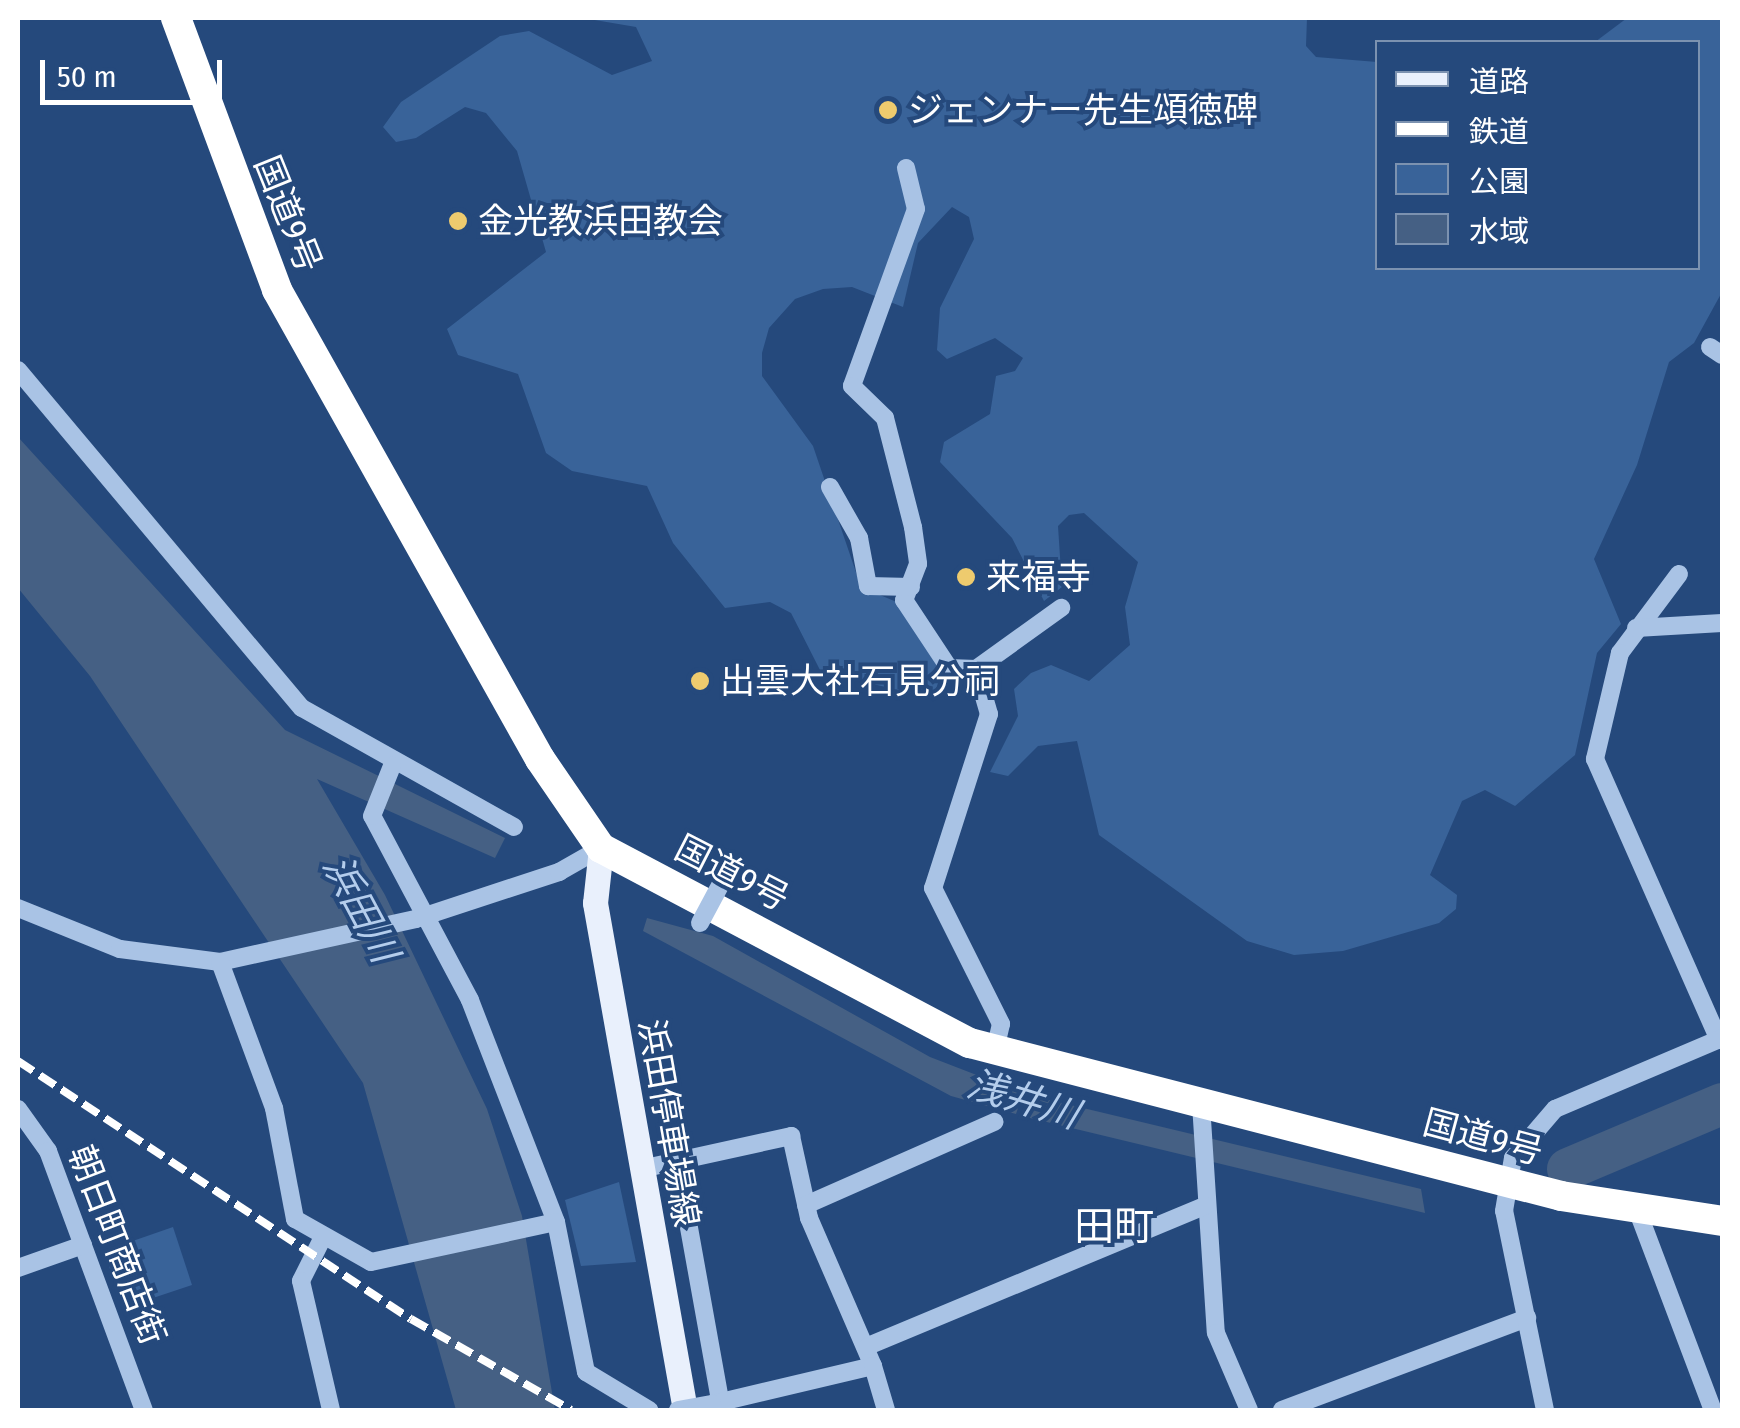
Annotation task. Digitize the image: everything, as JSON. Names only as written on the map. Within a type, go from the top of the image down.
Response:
[{"type":"highway","name":"国道9号","points":[[176,18],[276,290],[540,759],[601,848],[996,1052],[1202,1118],[1638,1212],[1722,1221]]},
{"type":"main road","name":"浜田停車場線","points":[[601,848],[595,903],[681,1410]]},
{"type":"street","points":[[906,168],[916,209],[852,386],[884,418],[892,444],[918,564],[904,600],[949,668],[976,669],[1062,608]]},
{"type":"street","points":[[18,370],[282,690],[389,771],[514,827]]},
{"type":"street","points":[[830,487],[859,538],[868,586],[911,587]]},
{"type":"street","points":[[1545,1410],[1502,1181],[1544,1116],[1721,1039],[1596,767],[1614,668],[1636,628],[1678,574]]},
{"type":"street","points":[[1636,628],[1722,623]]},
{"type":"street","points":[[976,669],[989,714],[933,888],[1001,1024],[996,1052]]},
{"type":"street","points":[[389,771],[370,804],[506,1084],[550,1224],[586,1372],[649,1410]]},
{"type":"street","points":[[18,908],[120,950],[220,962],[276,956],[423,917],[559,872],[601,848]]},
{"type":"street","points":[[700,923],[724,878]]},
{"type":"street","points":[[220,962],[274,1108],[295,1219],[371,1262],[550,1224]]},
{"type":"street","name":"朝日町商店街","points":[[18,1109],[46,1146],[144,1410]]},
{"type":"street","points":[[1202,1118],[1200,1164],[1216,1333],[1249,1410]]},
{"type":"street","points":[[806,1205],[994,1122]]},
{"type":"street","points":[[642,1169],[791,1136],[806,1205],[868,1346],[886,1410]]},
{"type":"street","points":[[677,1161],[716,1403]]},
{"type":"street","points":[[868,1346],[1205,1206]]},
{"type":"street","points":[[1638,1212],[1713,1410]]},
{"type":"street","points":[[323,1237],[302,1281],[331,1410]]},
{"type":"street","points":[[18,1268],[83,1245]]},
{"type":"street","points":[[1282,1410],[1527,1318]]},
{"type":"street","points":[[681,1410],[873,1366]]},
{"type":"green space","points":[[583,18],[1307,18],[1306,46],[1316,57],[1375,62],[1375,270],[1700,270],[1700,40],[1598,40],[1627,18],[1722,18],[1722,292],[1694,343],[1669,362],[1637,465],[1594,559],[1621,624],[1597,653],[1575,755],[1515,806],[1485,790],[1462,801],[1430,875],[1457,895],[1456,909],[1439,923],[1343,951],[1294,955],[1247,941],[1099,835],[1077,741],[1038,746],[1008,776],[990,772],[1018,716],[1014,689],[1031,673],[1051,665],[1089,681],[1130,645],[1125,607],[1138,562],[1084,513],[1069,515],[1058,526],[1062,587],[1044,601],[1012,538],[940,462],[944,442],[990,414],[996,376],[1015,371],[1023,358],[995,338],[947,359],[937,350],[940,308],[974,239],[969,217],[952,207],[918,243],[903,307],[852,287],[823,289],[795,299],[769,328],[762,353],[762,376],[813,446],[861,587],[899,603],[943,668],[933,698],[821,672],[791,613],[770,602],[725,608],[673,543],[647,486],[572,471],[546,453],[518,374],[458,355],[447,329],[546,252],[517,151],[486,113],[465,107],[416,138],[396,142],[383,127],[401,102],[500,36],[529,31],[612,75],[652,61],[636,27]]},
{"type":"green space","points":[[619,1182],[636,1262],[581,1266],[565,1200]]},
{"type":"green space","points":[[173,1227],[192,1285],[123,1308],[104,1251]]},
{"type":"water","name":"浜田川","points":[[18,437],[285,730],[505,838],[495,858],[317,779],[385,895],[487,1109],[522,1216],[555,1410],[456,1410],[363,1083],[90,676],[18,588]]},
{"type":"water","points":[[647,918],[713,936],[930,1057],[1023,1093],[1016,1114],[951,1096],[643,931]]},
{"type":"water","points":[[1722,1092],[1722,1116],[1598,1171],[1559,1163]]},
{"type":"water","points":[[1033,1096],[1421,1189],[1425,1213],[1026,1117]]},
{"type":"waterway","name":"浅井川","points":[[1568,1169],[1722,1104]]},
{"type":"railway","points":[[18,1061],[411,1319],[571,1410]]},
{"type":"place","name":"ジェンナー先生頌徳碑","points":[[888,110]]},
{"type":"place","name":"金光教浜田教会","points":[[458,221]]},
{"type":"place","name":"来福寺","points":[[966,577]]},
{"type":"place","name":"出雲大社石見分祠","points":[[700,681]]},
{"type":"district","name":"田町","points":[[1114,1227]]}]
